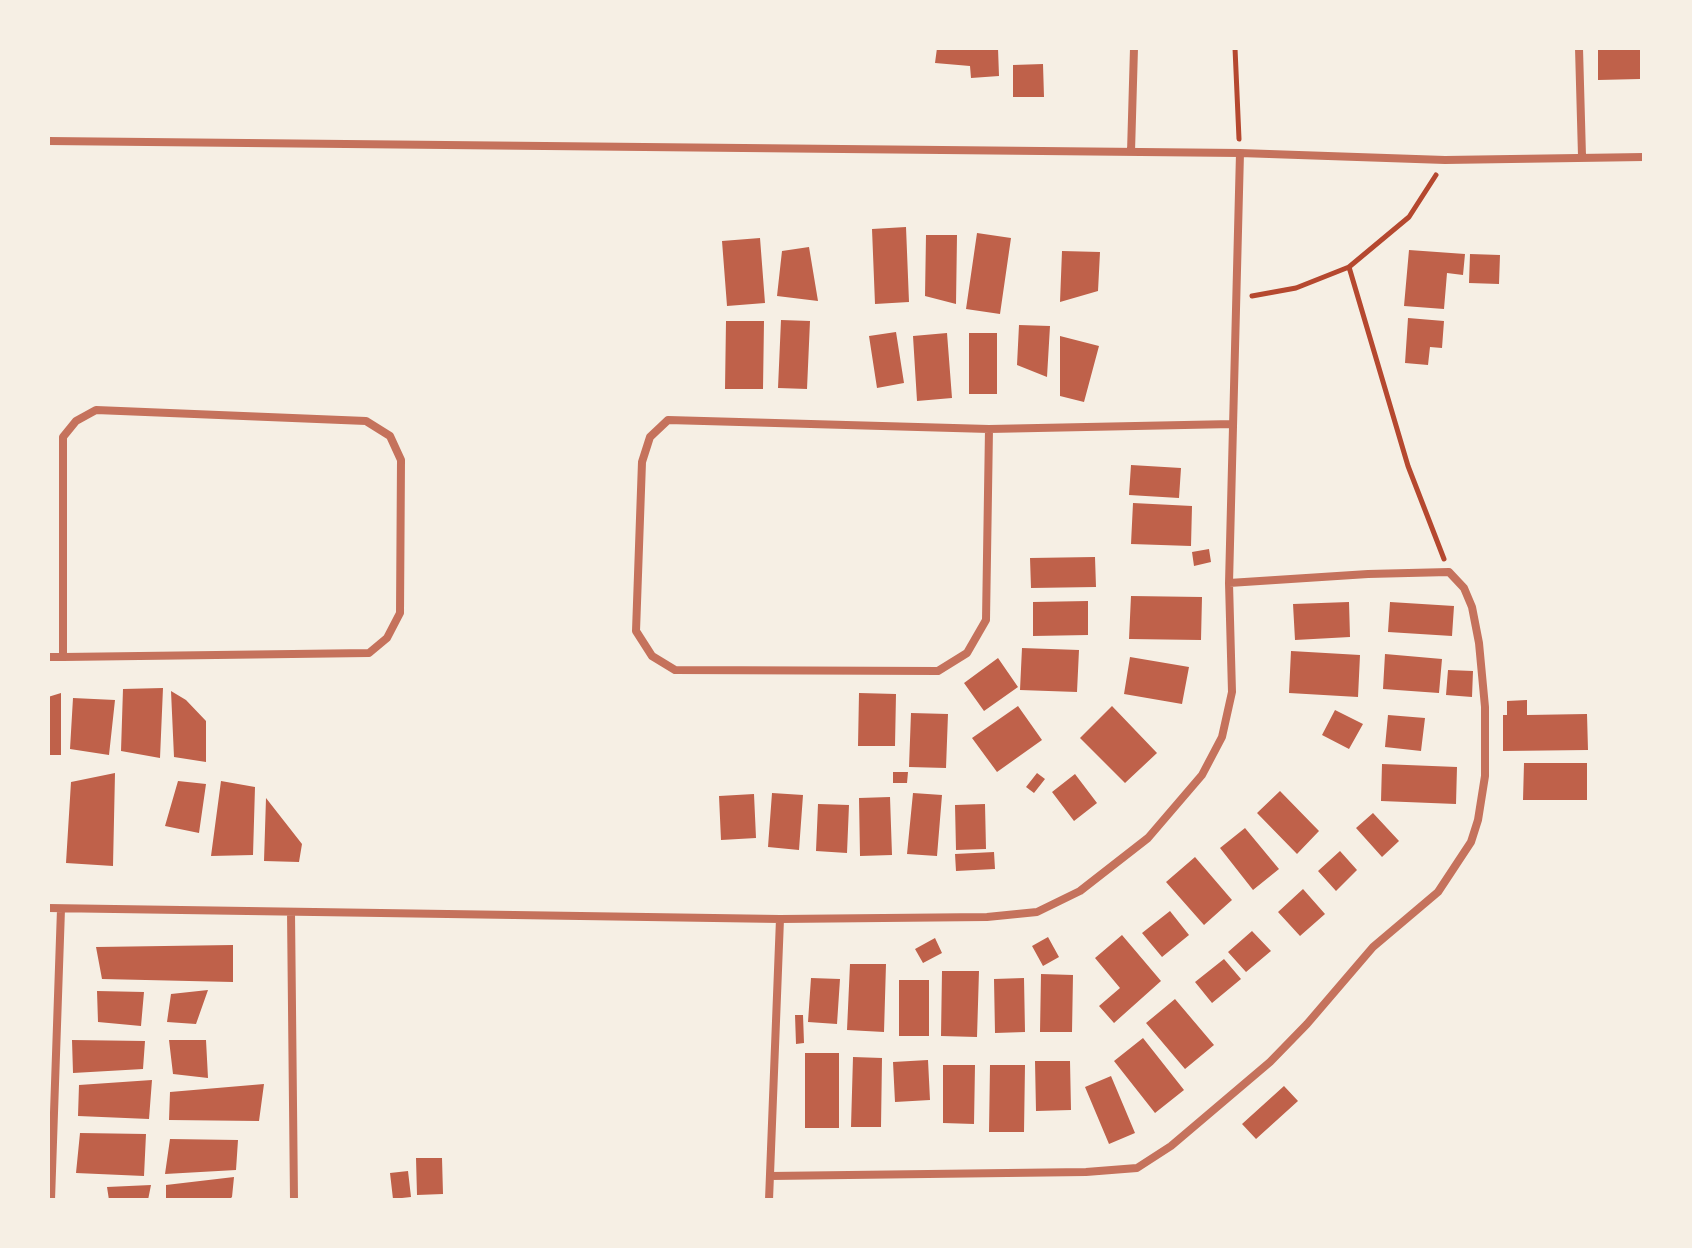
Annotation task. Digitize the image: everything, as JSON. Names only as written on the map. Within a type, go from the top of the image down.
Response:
[{"type":"street","points":[[1131,152],[1134,48]]},
{"type":"street","points":[[1579,48],[1582,156]]},
{"type":"street","points":[[48,141],[1240,153],[1445,160],[1644,157]]},
{"type":"street","points":[[48,908],[780,919],[987,917],[1037,912],[1080,891],[1148,838],[1202,775],[1222,737],[1232,692],[1229,583],[1240,153]]},
{"type":"street","points":[[48,657],[63,657],[369,653],[387,638],[400,613],[401,460],[390,436],[366,421],[96,410],[76,421],[63,437],[63,657]]},
{"type":"street","points":[[989,429],[986,620],[967,653],[938,671],[675,670],[652,656],[636,631],[642,462],[650,437],[668,420],[989,429],[1233,424]]},
{"type":"street","points":[[770,1176],[1130,1170],[1143,1165],[1171,1146],[1270,1062],[1373,947],[1438,892],[1471,842],[1485,776],[1484,694],[1479,643],[1472,607],[1464,588],[1449,572],[1229,583]]},
{"type":"street","points":[[51,1200],[61,909]]},
{"type":"street","points":[[291,912],[294,1200]]},
{"type":"street","points":[[769,1200],[780,919]]},
{"type":"path","points":[[1235,48],[1240,153]]},
{"type":"path","points":[[1235,300],[1296,288],[1349,267],[1409,217],[1445,160]]},
{"type":"path","points":[[1349,267],[1408,466],[1449,572]]},
{"type":"building","points":[[937,48],[998,48],[999,76],[971,78],[970,66],[935,63]]},
{"type":"building","points":[[1598,48],[1640,48],[1640,79],[1598,80]]},
{"type":"building","points":[[1043,64],[1044,97],[1013,97],[1013,65]]},
{"type":"building","points":[[906,227],[909,302],[875,304],[872,229]]},
{"type":"building","points":[[977,233],[1011,238],[1000,314],[966,309]]},
{"type":"building","points":[[926,235],[957,235],[956,304],[925,296]]},
{"type":"building","points":[[760,238],[765,303],[727,306],[722,241]]},
{"type":"building","points":[[809,247],[818,301],[777,296],[782,251]]},
{"type":"building","points":[[1409,250],[1465,254],[1463,275],[1447,273],[1444,309],[1404,306]]},
{"type":"building","points":[[1062,251],[1100,252],[1098,291],[1060,302]]},
{"type":"building","points":[[1470,254],[1500,255],[1499,284],[1469,283]]},
{"type":"building","points":[[1408,318],[1444,321],[1442,348],[1430,347],[1428,365],[1405,363]]},
{"type":"building","points":[[781,320],[810,321],[807,389],[778,388]]},
{"type":"building","points":[[726,321],[764,321],[763,389],[725,389]]},
{"type":"building","points":[[1019,325],[1050,326],[1047,377],[1017,365]]},
{"type":"building","points":[[896,332],[904,383],[877,388],[869,336]]},
{"type":"building","points":[[947,333],[952,398],[917,401],[913,336]]},
{"type":"building","points":[[969,333],[997,333],[997,394],[969,394]]},
{"type":"building","points":[[1060,336],[1099,346],[1084,402],[1060,396]]},
{"type":"building","points":[[1131,465],[1181,468],[1179,498],[1129,495]]},
{"type":"building","points":[[1133,503],[1192,506],[1191,546],[1131,544]]},
{"type":"building","points":[[1209,549],[1211,562],[1194,566],[1192,552]]},
{"type":"building","points":[[1095,557],[1096,587],[1031,588],[1030,558]]},
{"type":"building","points":[[1131,596],[1202,597],[1201,640],[1129,639]]},
{"type":"building","points":[[1088,601],[1088,635],[1033,636],[1033,602]]},
{"type":"building","points":[[1349,602],[1350,637],[1295,640],[1293,604]]},
{"type":"building","points":[[1390,602],[1454,606],[1452,636],[1388,632]]},
{"type":"building","points":[[1022,648],[1079,650],[1077,692],[1020,690]]},
{"type":"building","points":[[1291,651],[1360,655],[1358,697],[1289,693]]},
{"type":"building","points":[[1385,654],[1442,659],[1439,693],[1383,689]]},
{"type":"building","points":[[1130,657],[1189,667],[1182,704],[1124,694]]},
{"type":"building","points":[[998,658],[1018,687],[984,711],[964,683]]},
{"type":"building","points":[[1448,670],[1473,671],[1472,697],[1446,695]]},
{"type":"building","points":[[163,688],[160,758],[121,751],[123,689]]},
{"type":"building","points":[[171,691],[186,700],[206,721],[206,762],[174,757]]},
{"type":"building","points":[[61,693],[61,755],[48,755],[48,697]]},
{"type":"building","points":[[859,693],[896,694],[895,746],[858,746]]},
{"type":"building","points":[[73,698],[115,700],[109,755],[70,749]]},
{"type":"building","points":[[1527,700],[1527,715],[1587,714],[1588,750],[1503,751],[1503,715],[1507,715],[1507,701]]},
{"type":"building","points":[[1018,706],[1042,740],[997,772],[972,738]]},
{"type":"building","points":[[1112,706],[1157,753],[1125,783],[1080,738]]},
{"type":"building","points":[[1335,710],[1363,724],[1349,749],[1322,735]]},
{"type":"building","points":[[911,713],[948,714],[946,768],[909,767]]},
{"type":"building","points":[[1388,715],[1425,718],[1421,751],[1385,747]]},
{"type":"building","points":[[1524,763],[1587,763],[1587,800],[1523,800]]},
{"type":"building","points":[[1382,764],[1457,767],[1456,804],[1381,801]]},
{"type":"building","points":[[893,772],[908,772],[907,783],[893,783]]},
{"type":"building","points":[[115,773],[113,866],[66,863],[71,782]]},
{"type":"building","points":[[1037,773],[1045,779],[1034,793],[1026,787]]},
{"type":"building","points":[[1075,774],[1097,803],[1074,821],[1052,792]]},
{"type":"building","points":[[178,781],[206,784],[199,833],[165,826]]},
{"type":"building","points":[[221,781],[255,787],[253,855],[211,856]]},
{"type":"building","points":[[1280,791],[1319,831],[1297,854],[1257,813]]},
{"type":"building","points":[[772,793],[803,795],[799,850],[768,847]]},
{"type":"building","points":[[913,793],[942,795],[937,856],[907,854]]},
{"type":"building","points":[[754,794],[756,838],[721,840],[719,796]]},
{"type":"building","points":[[890,797],[892,855],[860,856],[859,798]]},
{"type":"building","points":[[266,798],[302,844],[299,862],[264,861]]},
{"type":"building","points":[[818,804],[849,805],[847,853],[816,851]]},
{"type":"building","points":[[985,804],[986,849],[956,850],[955,805]]},
{"type":"building","points":[[1373,813],[1399,841],[1382,857],[1356,828]]},
{"type":"building","points":[[1245,828],[1279,869],[1253,890],[1220,848]]},
{"type":"building","points":[[1340,851],[1357,870],[1336,891],[1318,871]]},
{"type":"building","points":[[994,852],[995,869],[956,871],[955,854]]},
{"type":"building","points":[[1195,857],[1232,900],[1204,925],[1166,882]]},
{"type":"building","points":[[1303,889],[1325,914],[1300,936],[1278,912]]},
{"type":"building","points":[[1170,911],[1189,935],[1162,957],[1142,933]]},
{"type":"building","points":[[1252,931],[1271,951],[1246,972],[1228,952]]},
{"type":"building","points":[[1122,935],[1161,981],[1114,1023],[1099,1006],[1120,988],[1095,958]]},
{"type":"building","points":[[1048,937],[1059,957],[1043,966],[1032,946]]},
{"type":"building","points":[[935,938],[942,953],[923,963],[915,949]]},
{"type":"building","points":[[233,945],[233,982],[102,979],[96,947]]},
{"type":"building","points":[[1224,959],[1241,979],[1212,1003],[1195,982]]},
{"type":"building","points":[[850,964],[886,964],[884,1032],[847,1030]]},
{"type":"building","points":[[942,971],[979,971],[977,1037],[941,1036]]},
{"type":"building","points":[[1041,974],[1073,975],[1072,1032],[1040,1032]]},
{"type":"building","points":[[811,978],[840,979],[837,1024],[808,1022]]},
{"type":"building","points":[[1024,978],[1025,1032],[995,1033],[994,979]]},
{"type":"building","points":[[899,980],[929,980],[929,1036],[899,1036]]},
{"type":"building","points":[[208,990],[196,1024],[167,1022],[171,994]]},
{"type":"building","points":[[97,991],[144,992],[141,1026],[98,1022]]},
{"type":"building","points":[[1175,999],[1214,1045],[1185,1069],[1146,1023]]},
{"type":"building","points":[[795,1015],[803,1015],[804,1043],[796,1044]]},
{"type":"building","points":[[1143,1038],[1184,1090],[1155,1113],[1114,1061]]},
{"type":"building","points":[[72,1040],[145,1041],[143,1069],[73,1073]]},
{"type":"building","points":[[169,1040],[206,1040],[208,1078],[173,1074]]},
{"type":"building","points":[[805,1053],[839,1053],[839,1128],[805,1128]]},
{"type":"building","points":[[853,1057],[882,1058],[881,1127],[851,1127]]},
{"type":"building","points":[[928,1060],[930,1100],[895,1102],[893,1062]]},
{"type":"building","points":[[1035,1061],[1070,1061],[1071,1110],[1036,1111]]},
{"type":"building","points":[[943,1065],[975,1065],[974,1124],[943,1123]]},
{"type":"building","points":[[990,1065],[1025,1065],[1024,1132],[989,1132]]},
{"type":"building","points":[[1111,1076],[1135,1133],[1109,1144],[1085,1087]]},
{"type":"building","points":[[152,1080],[149,1119],[78,1116],[79,1085]]},
{"type":"building","points":[[264,1084],[259,1121],[169,1120],[170,1092]]},
{"type":"building","points":[[1284,1086],[1298,1101],[1256,1139],[1242,1124]]},
{"type":"building","points":[[80,1133],[146,1134],[144,1176],[76,1173]]},
{"type":"building","points":[[170,1139],[238,1140],[236,1170],[165,1174]]},
{"type":"building","points":[[416,1158],[442,1158],[443,1194],[417,1195]]},
{"type":"building","points":[[408,1171],[411,1197],[393,1199],[390,1173]]},
{"type":"building","points":[[234,1177],[229,1200],[166,1200],[166,1185]]},
{"type":"building","points":[[151,1185],[148,1200],[109,1200],[107,1187]]}]
